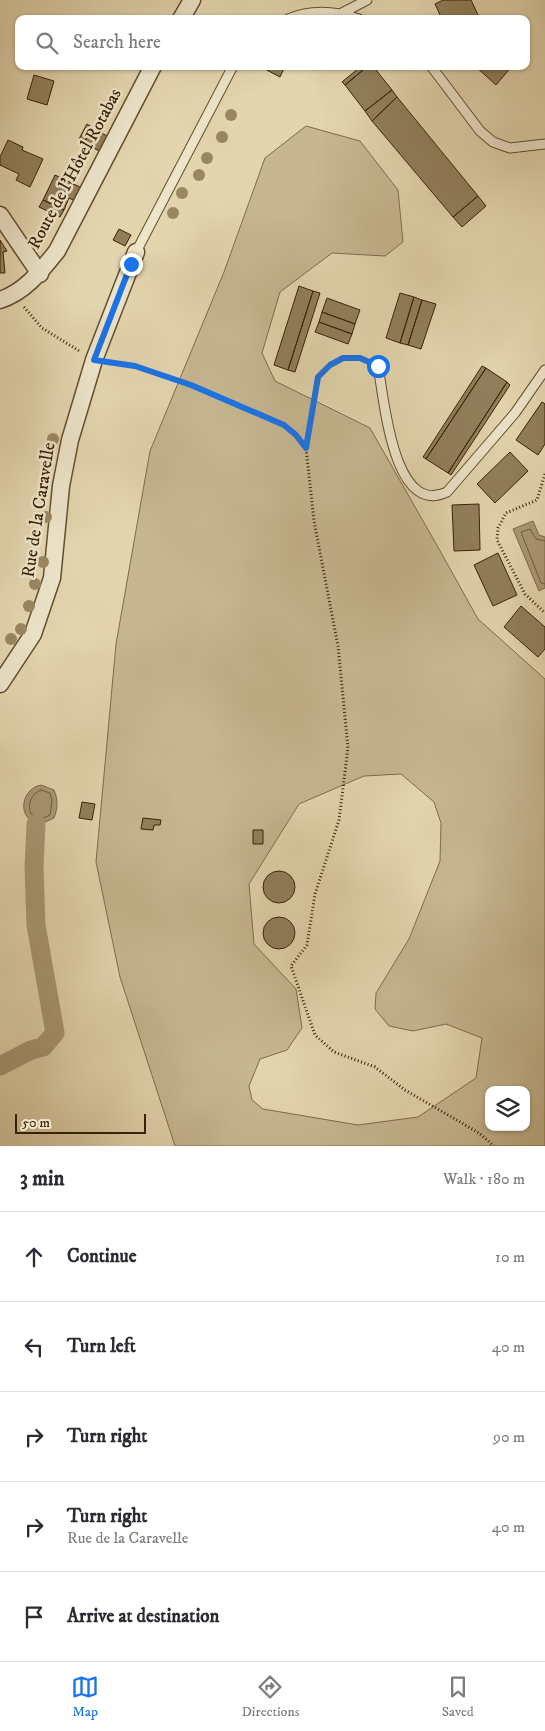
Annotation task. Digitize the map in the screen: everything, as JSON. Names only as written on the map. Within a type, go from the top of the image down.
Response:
[{"type":"street","points":[[183,15],[192,0]]},
{"type":"street","name":"Route de l'Hôtel Rotabas","points":[[0,300],[17,293],[40,274],[57,251],[151,70]]},
{"type":"street","points":[[0,215],[40,274]]},
{"type":"street","name":"Rue de la Caravelle","points":[[0,684],[33,634],[52,578],[61,486],[70,440],[94,360],[136,252]]},
{"type":"lane","points":[[342,13],[367,0]]},
{"type":"lane","points":[[297,15],[322,12],[348,15]]},
{"type":"lane","points":[[136,252],[231,70]]},
{"type":"lane","points":[[434,70],[480,131],[493,142],[510,148],[545,144]]},
{"type":"lane","points":[[378,366],[393,445],[400,465],[411,486],[421,494],[429,496],[438,496],[447,492],[515,413],[545,370]]},
{"type":"path","points":[[17,293],[21,302],[37,324],[94,360],[135,366],[191,385],[284,425],[296,435],[306,448]]},
{"type":"path","points":[[378,366],[360,358],[343,358],[330,365],[318,377],[306,448],[314,521],[338,646],[348,748],[339,820],[315,894],[307,945],[291,966],[315,1035],[334,1052],[374,1067],[405,1090],[479,1133],[494,1146]]},
{"type":"path","points":[[545,474],[537,500],[506,512],[498,528],[497,540],[525,594],[545,612]]},
{"type":"shaded area","points":[[306,126],[360,141],[398,190],[403,242],[385,256],[332,253],[280,292],[262,353],[275,381],[370,428],[478,619],[545,679],[545,1146],[175,1146],[120,977],[96,862],[116,644],[150,451],[224,272],[265,158]],"holes":[[[401,774],[434,802],[441,823],[440,861],[409,939],[376,993],[375,1009],[389,1026],[413,1031],[446,1024],[482,1038],[476,1078],[418,1117],[358,1125],[263,1109],[252,1100],[249,1086],[260,1059],[287,1050],[302,1028],[296,989],[254,944],[249,884],[299,804],[364,776]]]},
{"type":"water","points":[[533,521],[539,535],[545,537],[545,588],[539,591],[513,529]]},
{"type":"water","points":[[41,785],[54,790],[57,804],[54,818],[41,824],[33,822],[27,817],[24,805],[25,798],[29,792]]},
{"type":"building","points":[[443,0],[471,0],[478,15],[440,15],[435,4]]},
{"type":"building","points":[[267,70],[283,70],[280,77]]},
{"type":"building","points":[[357,70],[362,71],[345,85],[342,82]]},
{"type":"building","points":[[363,70],[376,70],[392,90],[365,111],[345,85]]},
{"type":"building","points":[[479,70],[509,70],[496,85]]},
{"type":"building","points":[[34,75],[54,81],[47,105],[27,99]]},
{"type":"building","points":[[392,90],[397,97],[372,121],[365,111]]},
{"type":"building","points":[[397,97],[478,196],[453,217],[372,121]]},
{"type":"building","points":[[87,124],[93,128],[84,142],[79,139]]},
{"type":"building","points":[[93,128],[107,136],[99,151],[84,142]]},
{"type":"building","points":[[8,140],[23,147],[22,150],[43,159],[30,187],[16,180],[19,174],[0,165],[0,157]]},
{"type":"building","points":[[55,175],[82,188],[75,201],[69,198],[64,210],[43,200]]},
{"type":"building","points":[[478,196],[486,206],[462,227],[453,217]]},
{"type":"building","points":[[43,200],[64,210],[60,217],[39,207]]},
{"type":"building","points":[[119,229],[131,235],[125,246],[113,240]]},
{"type":"building","points":[[0,240],[7,251],[3,252],[5,273],[0,273]]},
{"type":"building","points":[[299,286],[313,291],[288,370],[274,365]]},
{"type":"building","points":[[313,291],[320,293],[295,372],[288,370]]},
{"type":"building","points":[[400,293],[414,297],[400,343],[386,338]]},
{"type":"building","points":[[414,297],[422,300],[408,345],[400,343]]},
{"type":"building","points":[[327,298],[360,310],[355,324],[322,312]]},
{"type":"building","points":[[422,300],[436,304],[421,349],[408,345]]},
{"type":"building","points":[[322,312],[355,324],[352,334],[319,322]]},
{"type":"building","points":[[319,322],[352,334],[348,344],[315,332]]},
{"type":"building","points":[[482,366],[486,368],[426,459],[423,457]]},
{"type":"building","points":[[486,368],[507,382],[448,473],[426,459]]},
{"type":"building","points":[[507,382],[510,385],[451,475],[448,473]]},
{"type":"building","points":[[542,402],[545,404],[545,444],[538,455],[516,440]]},
{"type":"building","points":[[510,452],[528,471],[495,503],[477,484]]},
{"type":"building","points":[[479,504],[480,550],[454,551],[452,505]]},
{"type":"building","points":[[498,553],[517,595],[493,606],[474,565]]},
{"type":"building","points":[[521,606],[545,627],[545,649],[538,657],[504,627]]},
{"type":"building","points":[[82,802],[95,804],[92,820],[79,818]]},
{"type":"building","points":[[143,818],[161,820],[160,825],[154,825],[153,830],[141,829]]},
{"type":"building","points":[[253,830],[263,830],[263,844],[253,844]]},
{"type":"building","points":[[279,871],[291,875],[295,887],[291,899],[279,903],[267,899],[263,887],[267,875]]},
{"type":"building","points":[[279,917],[285,918],[290,922],[294,927],[294,939],[290,944],[285,948],[279,949],[273,948],[268,944],[264,939],[263,933],[264,927],[268,922],[273,918]]},
{"type":"waterway","points":[[0,1066],[31,1050],[43,1047],[55,1033],[36,925],[34,867],[36,824]]},
{"type":"route","points":[[131,264],[94,360],[135,366],[191,385],[284,425],[296,435],[306,448],[318,377],[330,365],[343,358],[360,358],[378,366]]}]
